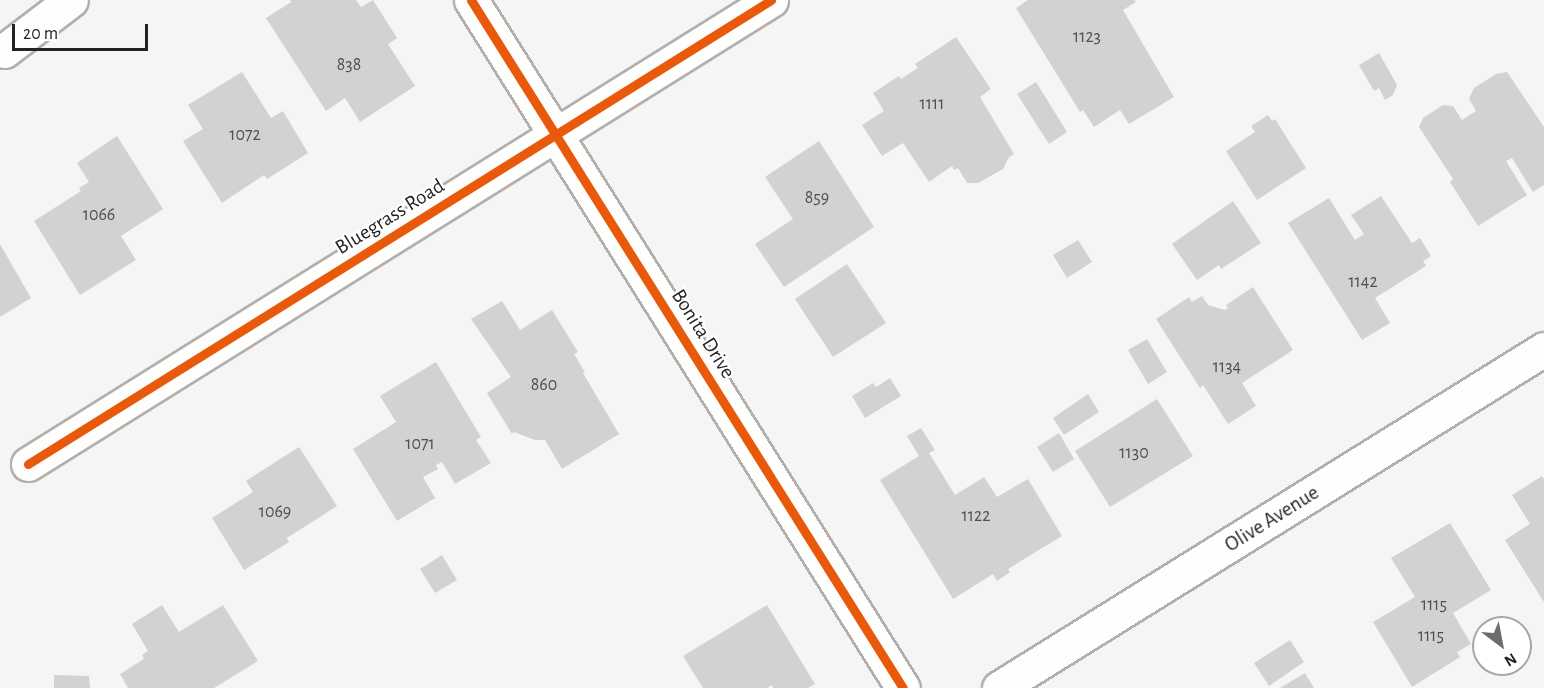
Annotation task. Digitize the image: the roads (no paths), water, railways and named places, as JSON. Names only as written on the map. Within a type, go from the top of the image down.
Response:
[{"type":"street","points":[[4,51],[71,0]]},
{"type":"street","name":"Bonita Drive","points":[[471,0],[903,688]]},
{"type":"street","name":"Bluegrass Road","points":[[28,464],[771,0]]},
{"type":"street","name":"Olive Avenue","points":[[999,688],[1544,349]]}]
